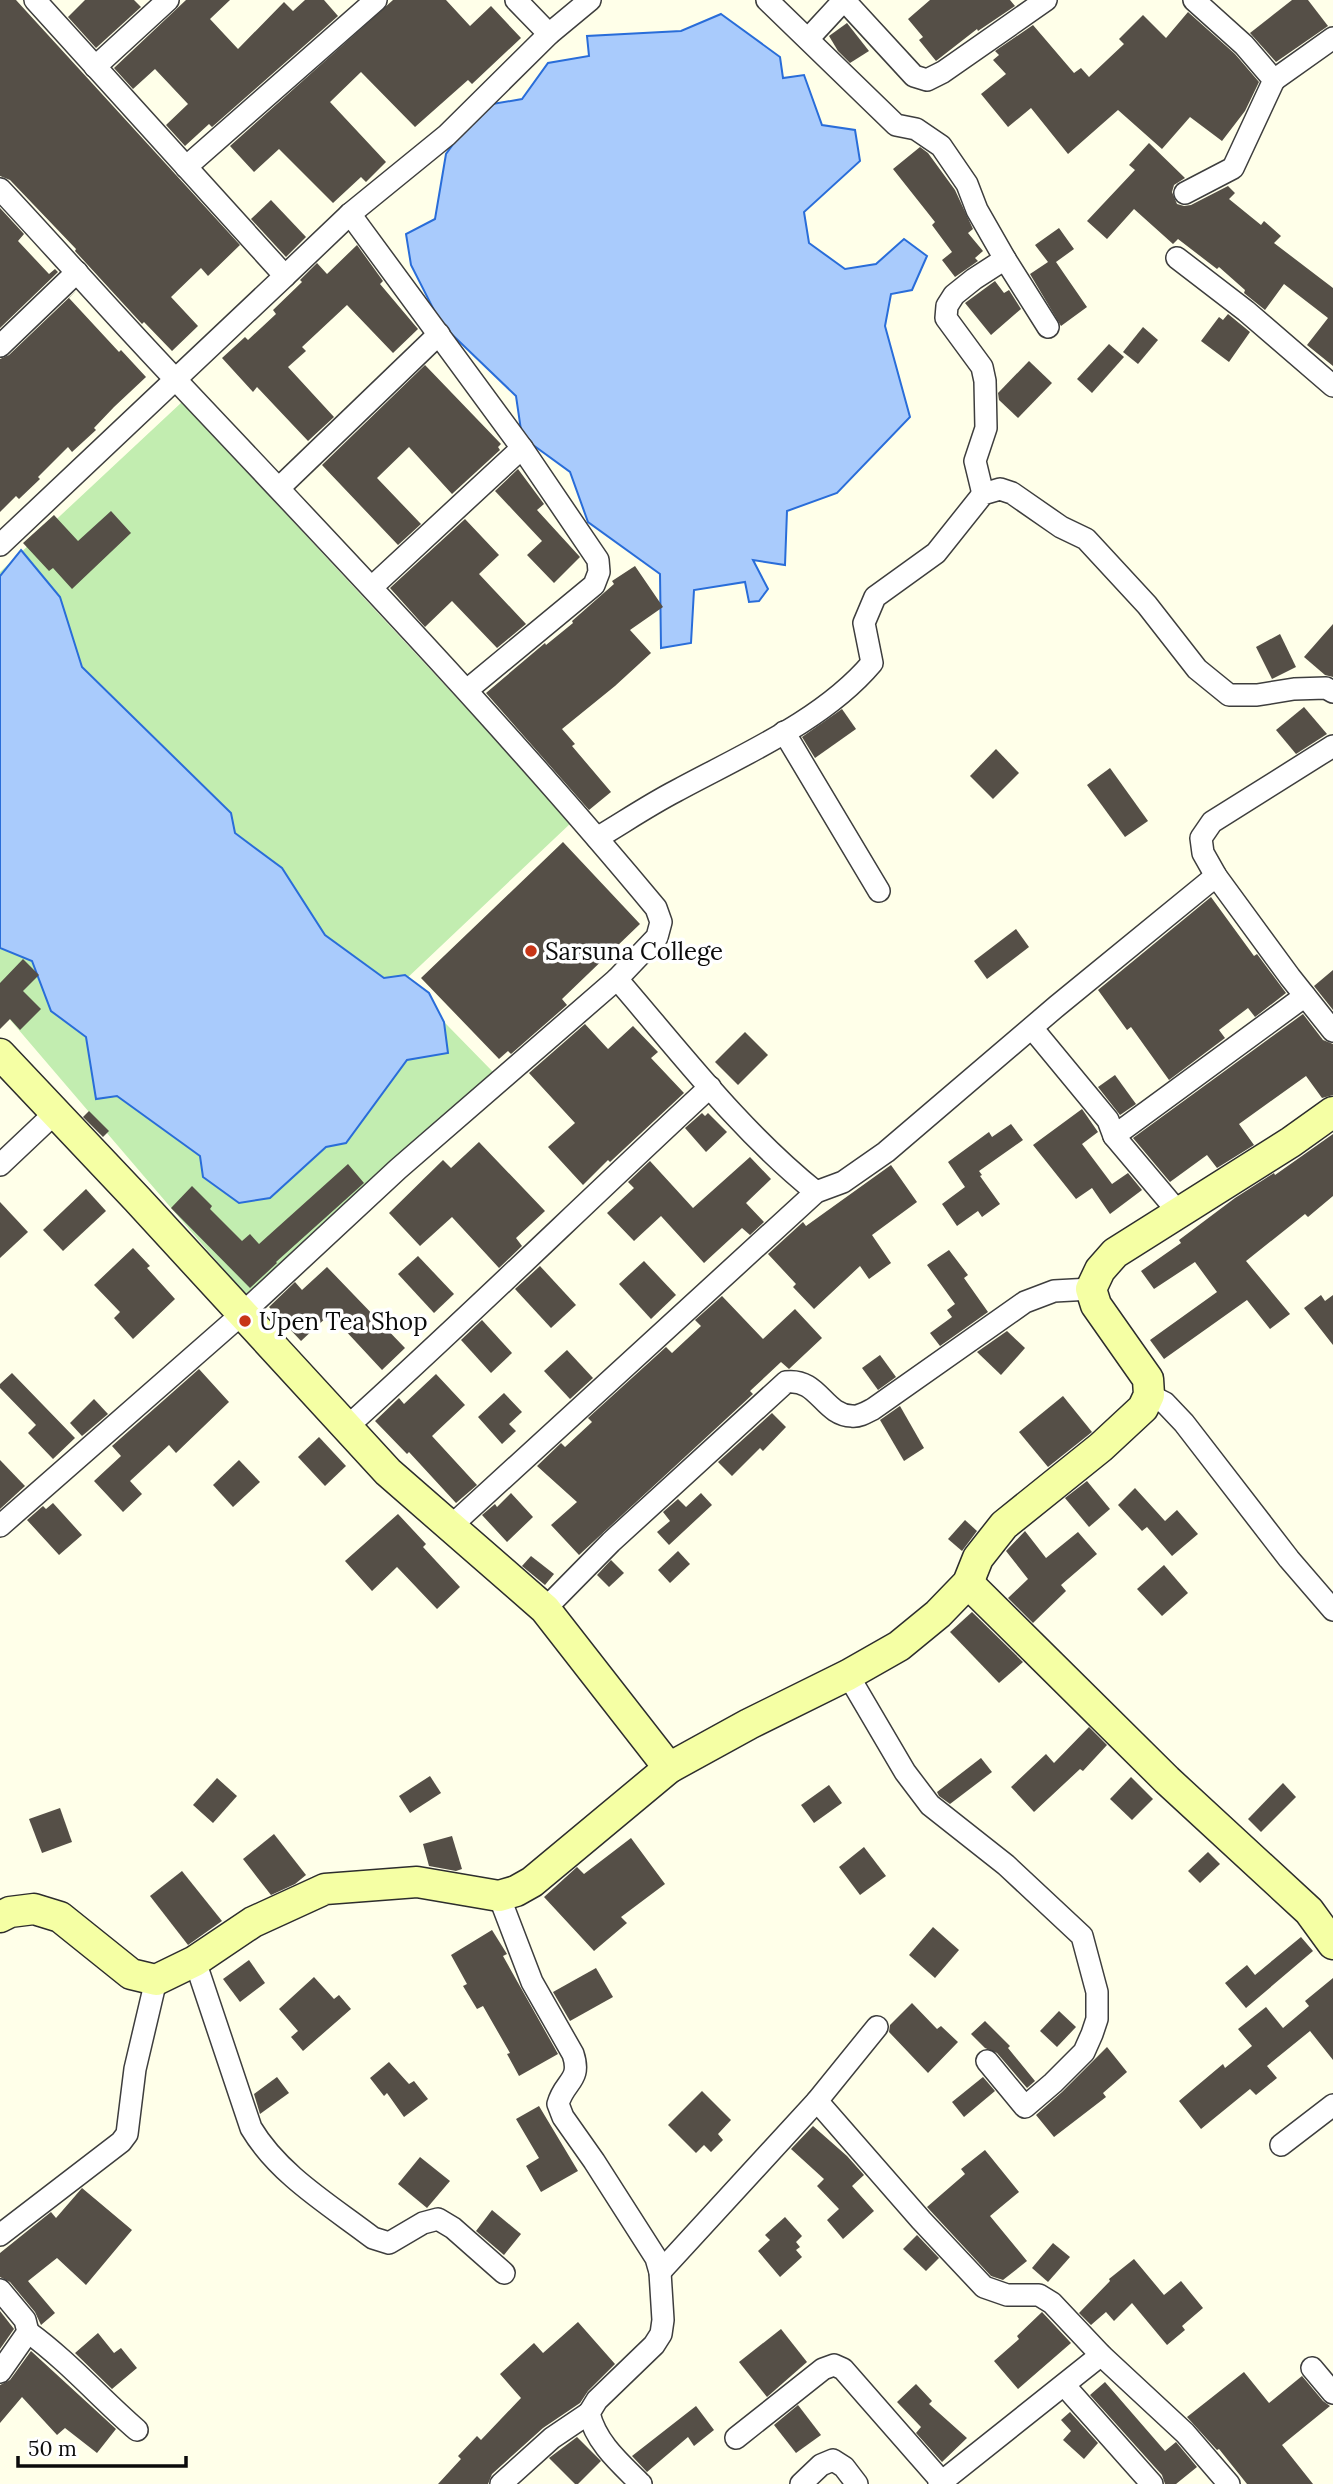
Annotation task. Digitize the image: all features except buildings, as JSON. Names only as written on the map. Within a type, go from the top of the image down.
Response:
[{"type":"street","points":[[35,0],[285,276]]},
{"type":"street","points":[[96,67],[168,0]]},
{"type":"street","points":[[186,167],[376,0]]},
{"type":"street","points":[[516,0],[550,34]]},
{"type":"street","points":[[0,545],[174,378],[350,215],[447,135],[550,34],[590,0]]},
{"type":"street","points":[[767,0],[896,125],[916,129],[941,146],[967,184],[976,210],[1048,327]]},
{"type":"street","points":[[808,39],[844,0],[914,76],[926,80],[943,72],[1046,0]]},
{"type":"street","points":[[1194,0],[1244,45],[1274,80]]},
{"type":"street","points":[[1185,193],[1233,168],[1274,80],[1333,38]]},
{"type":"street","points":[[0,189],[467,690],[656,908],[661,922],[657,937],[617,979],[398,1169],[243,1313],[0,1527]]},
{"type":"street","points":[[350,215],[522,448],[598,560],[599,572],[594,585],[467,690]]},
{"type":"street","points":[[1177,258],[1331,380]]},
{"type":"street","points":[[983,494],[975,461],[986,428],[985,381],[982,367],[946,318],[947,306],[954,295],[1005,259]]},
{"type":"street","points":[[0,346],[77,272]]},
{"type":"street","points":[[279,488],[439,334]]},
{"type":"street","points":[[372,587],[522,448]]},
{"type":"street","points":[[597,838],[675,791],[724,768],[784,732],[853,685],[872,663],[864,623],[875,597],[936,554],[983,494],[1000,489],[1012,493],[1061,527],[1086,539],[1147,605],[1197,669],[1229,695],[1326,688],[1333,692]]},
{"type":"street","points":[[784,732],[879,891]]},
{"type":"street","points":[[1333,746],[1212,822],[1201,838],[1203,853],[1216,876],[1333,1031]]},
{"type":"street","points":[[450,1527],[816,1192],[844,1182],[886,1153],[1216,876]]},
{"type":"street","points":[[617,979],[745,1129],[816,1192]]},
{"type":"street","points":[[1114,1136],[1305,996]]},
{"type":"street","points":[[1032,1028],[1108,1120],[1114,1136],[1179,1213]]},
{"type":"street","points":[[0,1054],[388,1472],[545,1609],[669,1768]]},
{"type":"street","points":[[347,1427],[443,1341],[710,1087]]},
{"type":"street","points":[[0,1917],[10,1912],[34,1909],[60,1917],[131,1974],[156,1980],[195,1961],[253,1922],[324,1889],[418,1882],[499,1896],[532,1882],[669,1768],[899,1646],[937,1614],[968,1583],[978,1558],[1004,1525],[1101,1447],[1143,1409],[1149,1395],[1147,1379],[1096,1306],[1091,1289],[1100,1270],[1115,1253],[1291,1142],[1333,1112]]},
{"type":"street","points":[[0,1165],[55,1113]]},
{"type":"street","points":[[545,1609],[611,1542],[786,1382],[796,1380],[806,1383],[838,1413],[855,1417],[873,1409],[1026,1302],[1055,1291],[1091,1289]]},
{"type":"street","points":[[1149,1395],[1165,1403],[1184,1423],[1289,1559],[1333,1610]]},
{"type":"street","points":[[968,1583],[1167,1780],[1309,1911],[1333,1944]]},
{"type":"street","points":[[848,1675],[905,1772],[929,1805],[1006,1865],[1082,1936],[1097,1993],[1097,2019],[1083,2052],[1054,2083],[1025,2107],[987,2061]]},
{"type":"street","points":[[499,1896],[531,1982],[573,2054],[575,2077],[561,2094],[558,2104],[563,2117],[656,2258],[660,2272],[663,2320],[661,2334],[653,2345],[597,2399],[589,2413],[552,2438],[501,2484]]},
{"type":"street","points":[[195,1961],[251,2128],[263,2148],[280,2166],[373,2238],[389,2243],[423,2223],[438,2219],[453,2228],[505,2273]]},
{"type":"street","points":[[0,2235],[121,2142],[127,2134],[142,2031],[156,1980]]},
{"type":"street","points":[[660,2272],[817,2101],[877,2027]]},
{"type":"street","points":[[817,2101],[921,2220],[984,2287],[1007,2295],[1039,2295],[1052,2304],[1101,2355],[1185,2433],[1229,2484]]},
{"type":"street","points":[[1281,2145],[1333,2105]]},
{"type":"street","points":[[0,2290],[25,2320],[28,2332],[68,2363],[89,2387],[137,2430]]},
{"type":"street","points":[[0,2372],[28,2332]]},
{"type":"street","points":[[736,2438],[823,2369],[834,2365],[843,2369],[947,2482],[1101,2355]]},
{"type":"street","points":[[1312,2368],[1333,2393]]},
{"type":"street","points":[[1064,2385],[1152,2484]]},
{"type":"street","points":[[589,2413],[592,2427],[607,2449],[641,2484]]},
{"type":"street","points":[[801,2484],[821,2465],[833,2460],[845,2467],[857,2484]]},
{"type":"green space","points":[[182,402],[572,822],[404,981],[494,1073],[249,1299],[0,1008],[0,572]]},
{"type":"water","points":[[721,14],[780,57],[783,78],[804,75],[822,125],[855,130],[860,161],[804,212],[809,243],[845,269],[876,264],[904,239],[927,256],[912,290],[891,294],[885,326],[910,417],[837,493],[787,511],[785,565],[753,560],[768,589],[759,601],[749,602],[745,582],[694,590],[691,643],[661,648],[660,574],[588,522],[570,472],[522,437],[516,396],[441,324],[411,265],[406,234],[435,219],[446,154],[481,106],[522,99],[548,63],[589,56],[587,36],[681,31]]},
{"type":"water","points":[[21,550],[60,597],[82,667],[231,813],[235,833],[282,868],[325,935],[384,978],[405,975],[429,993],[444,1022],[448,1053],[407,1060],[346,1143],[326,1147],[270,1198],[239,1203],[203,1177],[200,1156],[117,1096],[96,1099],[86,1037],[51,1011],[32,961],[0,948],[0,576]]},
{"type":"place","name":"Sarsuna College","points":[[531,951]]},
{"type":"place","name":"Upen Tea Shop","points":[[245,1321]]}]
